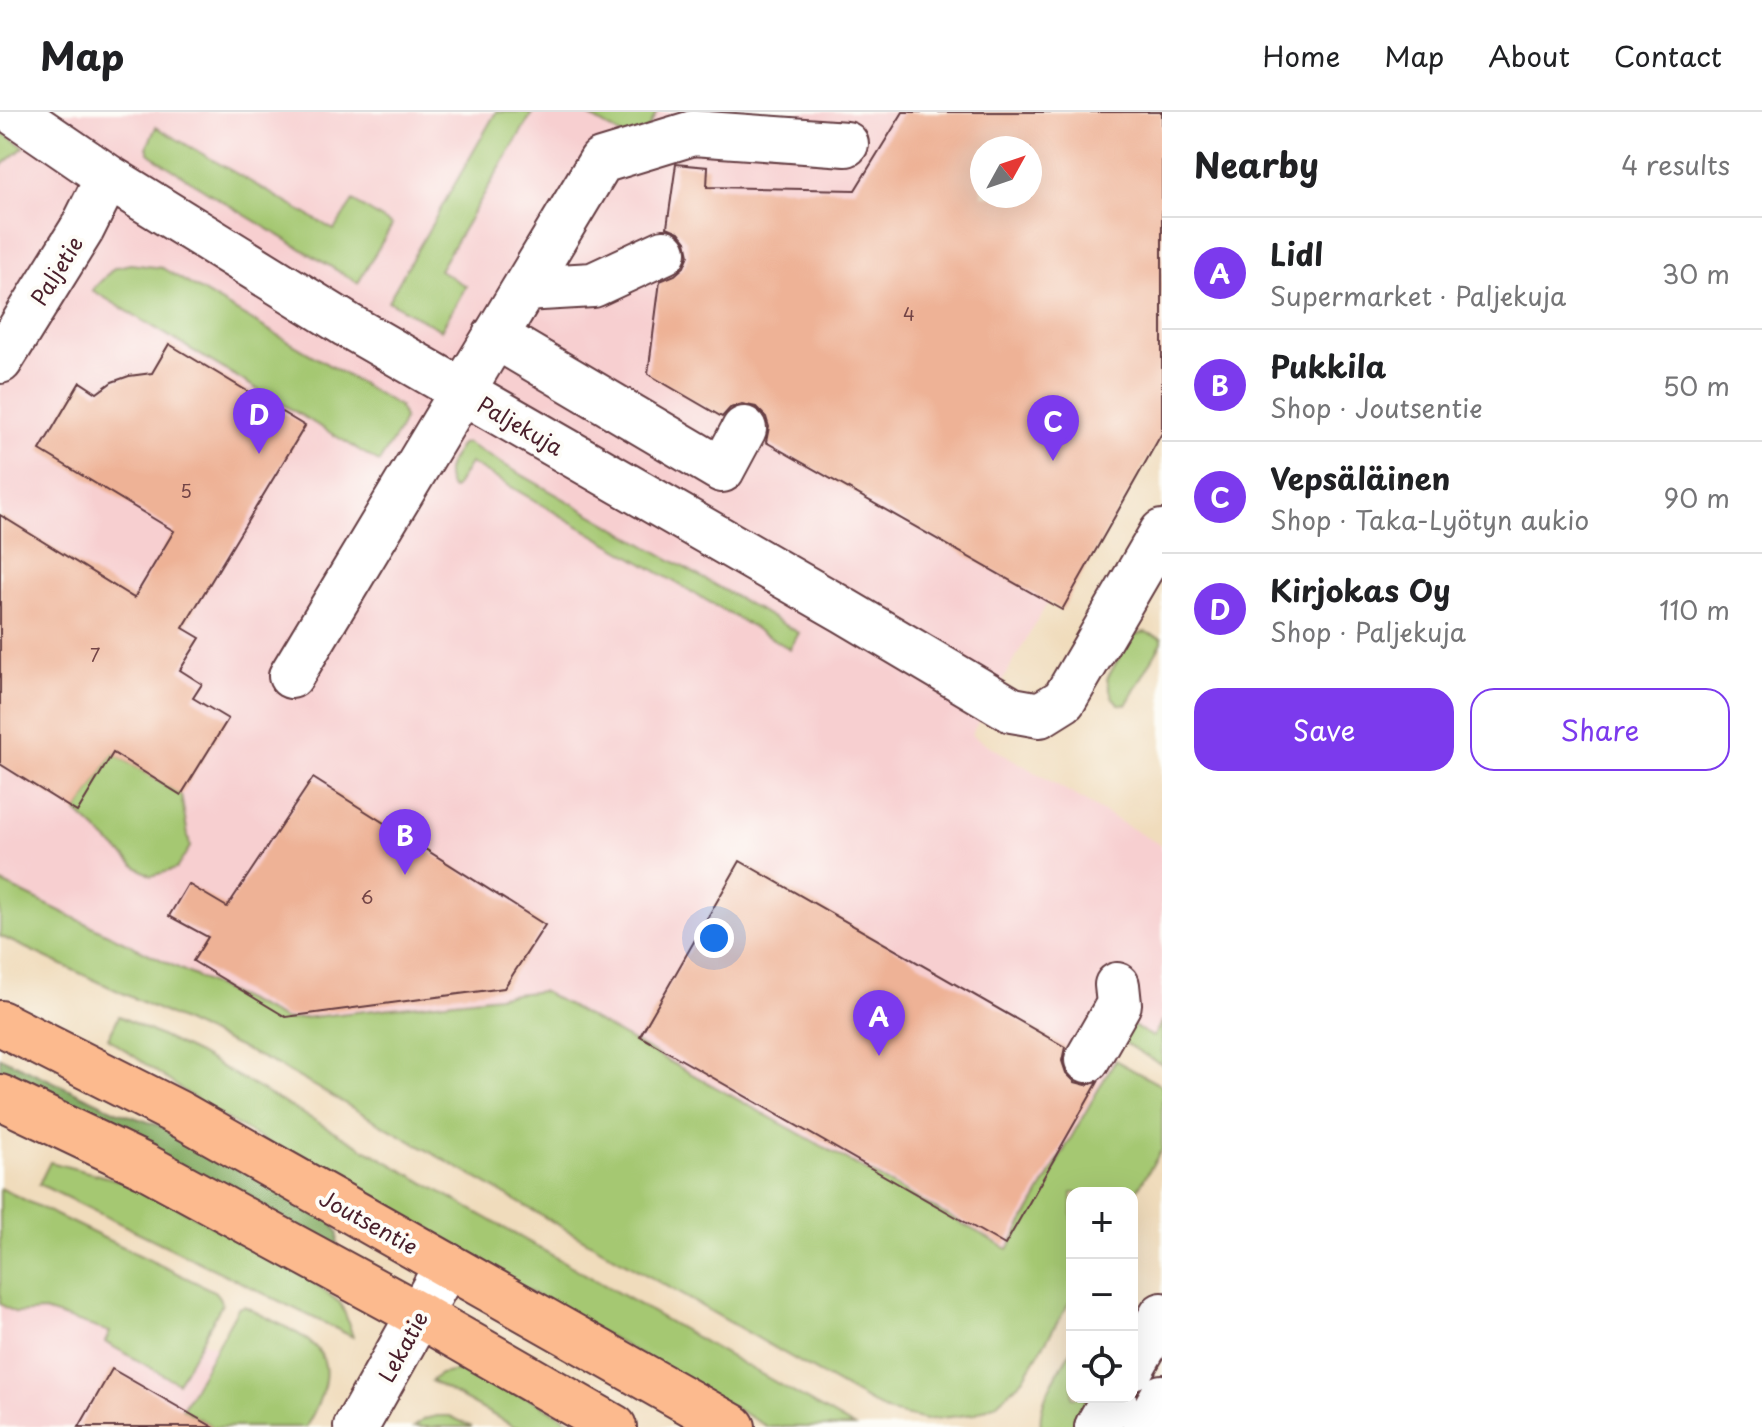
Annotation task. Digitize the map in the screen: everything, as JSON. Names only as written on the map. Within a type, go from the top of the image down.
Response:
[{"type":"main road","name":"Joutsentie","points":[[0,1023],[178,1113],[733,1427]]},
{"type":"main road","points":[[0,1097],[145,1166],[419,1315],[614,1427]]},
{"type":"street","name":"Paljekuja","points":[[13,112],[108,177],[347,325],[1012,710],[1040,715],[1064,700],[1162,532]]},
{"type":"street","points":[[291,676],[601,161],[693,133],[846,144]]},
{"type":"street","name":"Paljetie","points":[[0,361],[82,229],[108,177]]},
{"type":"street","points":[[524,289],[593,285],[664,252]]},
{"type":"street","points":[[495,336],[722,470],[744,429]]},
{"type":"street","points":[[1087,1060],[1119,1004],[1117,985]]},
{"type":"street","name":"Lekatie","points":[[356,1427],[447,1265]]},
{"type":"street","points":[[1138,1357],[1162,1315]]},
{"type":"street","points":[[1145,1427],[1162,1397]]},
{"type":"street","points":[[1097,1427],[1111,1403]]},
{"type":"shaded area","points":[[0,112],[1162,112],[1162,405],[971,735],[1162,846],[1162,1022],[1154,1037],[1128,1023],[1118,1039],[1115,1060],[1008,1250],[542,991],[286,1020],[0,882]]},
{"type":"shaded area","points":[[0,1267],[315,1383],[290,1427],[0,1427]]},
{"type":"green space","points":[[496,112],[533,112],[439,270],[466,286],[441,330],[388,301]]},
{"type":"green space","points":[[582,112],[657,112],[639,145]]},
{"type":"green space","points":[[156,127],[334,230],[353,201],[392,225],[358,283],[158,160],[147,147]]},
{"type":"green space","points":[[0,131],[24,147],[0,167]]},
{"type":"green space","points":[[130,264],[162,268],[399,406],[404,418],[379,462],[92,290],[114,268]]},
{"type":"green space","points":[[466,443],[799,633],[790,649],[470,463],[454,489],[451,488],[448,466],[461,444]]},
{"type":"green space","points":[[1145,632],[1162,638],[1162,642],[1126,705],[1119,704],[1112,697],[1107,679],[1131,636]]},
{"type":"green space","points":[[113,753],[181,795],[190,847],[176,869],[151,876],[134,865],[77,812]]},
{"type":"green space","points":[[0,882],[286,1020],[542,991],[1008,1249],[1115,1060],[1162,1086],[1162,1149],[1138,1189],[1066,1187],[1066,1308],[1023,1379],[996,1404],[974,1414],[926,1420],[886,1411],[275,1064],[0,936]]},
{"type":"green space","points":[[119,1016],[198,1054],[854,1427],[768,1427],[214,1112],[108,1038]]},
{"type":"green space","points":[[1162,1022],[1162,1065],[1118,1039],[1128,1023],[1153,1037]]},
{"type":"green space","points":[[0,1057],[116,1111],[184,1134],[328,1215],[338,1233],[337,1246],[0,1083]]},
{"type":"green space","points":[[50,1162],[140,1186],[308,1278],[340,1303],[353,1337],[39,1184]]},
{"type":"green space","points":[[0,1188],[214,1291],[222,1304],[178,1383],[105,1342],[110,1332],[44,1311],[16,1313],[0,1304]]},
{"type":"green space","points":[[244,1306],[305,1338],[317,1349],[324,1362],[325,1378],[319,1400],[306,1427],[214,1427],[182,1409],[238,1308]]},
{"type":"green space","points":[[1066,1358],[1066,1403],[1092,1403],[1078,1427],[1041,1427],[1042,1406]]},
{"type":"green space","points":[[476,1368],[580,1427],[515,1427],[431,1381],[440,1374]]},
{"type":"green space","points":[[450,1416],[472,1427],[414,1427],[424,1419]]},
{"type":"building","points":[[903,112],[1162,112],[1162,433],[1062,610],[766,442],[769,427],[766,417],[756,407],[742,404],[730,408],[722,417],[648,374],[660,281],[684,267],[689,255],[686,241],[679,232],[667,227],[676,164],[708,167],[707,187],[855,190]]},
{"type":"building","points":[[169,344],[305,426],[183,628],[200,638],[180,670],[202,684],[193,698],[228,719],[181,795],[113,753],[77,812],[0,764],[0,515],[134,598],[174,531],[40,450],[80,382],[97,393],[112,382],[152,373]]},
{"type":"building","points":[[313,778],[545,925],[504,988],[286,1017],[193,961],[208,937],[169,916],[188,884],[227,907]]},
{"type":"building","points":[[740,861],[1065,1047],[1062,1061],[1066,1073],[1075,1082],[1086,1085],[1098,1082],[1005,1245],[640,1036]]},
{"type":"building","points":[[112,1369],[213,1427],[79,1427]]},
{"type":"place","name":"Kirjokas Oy","points":[[259,454]]},
{"type":"place","name":"Vepsäläinen","points":[[1053,461]]},
{"type":"place","name":"Pukkila","points":[[405,875]]},
{"type":"place","name":"Lidl","points":[[879,1056]]}]
